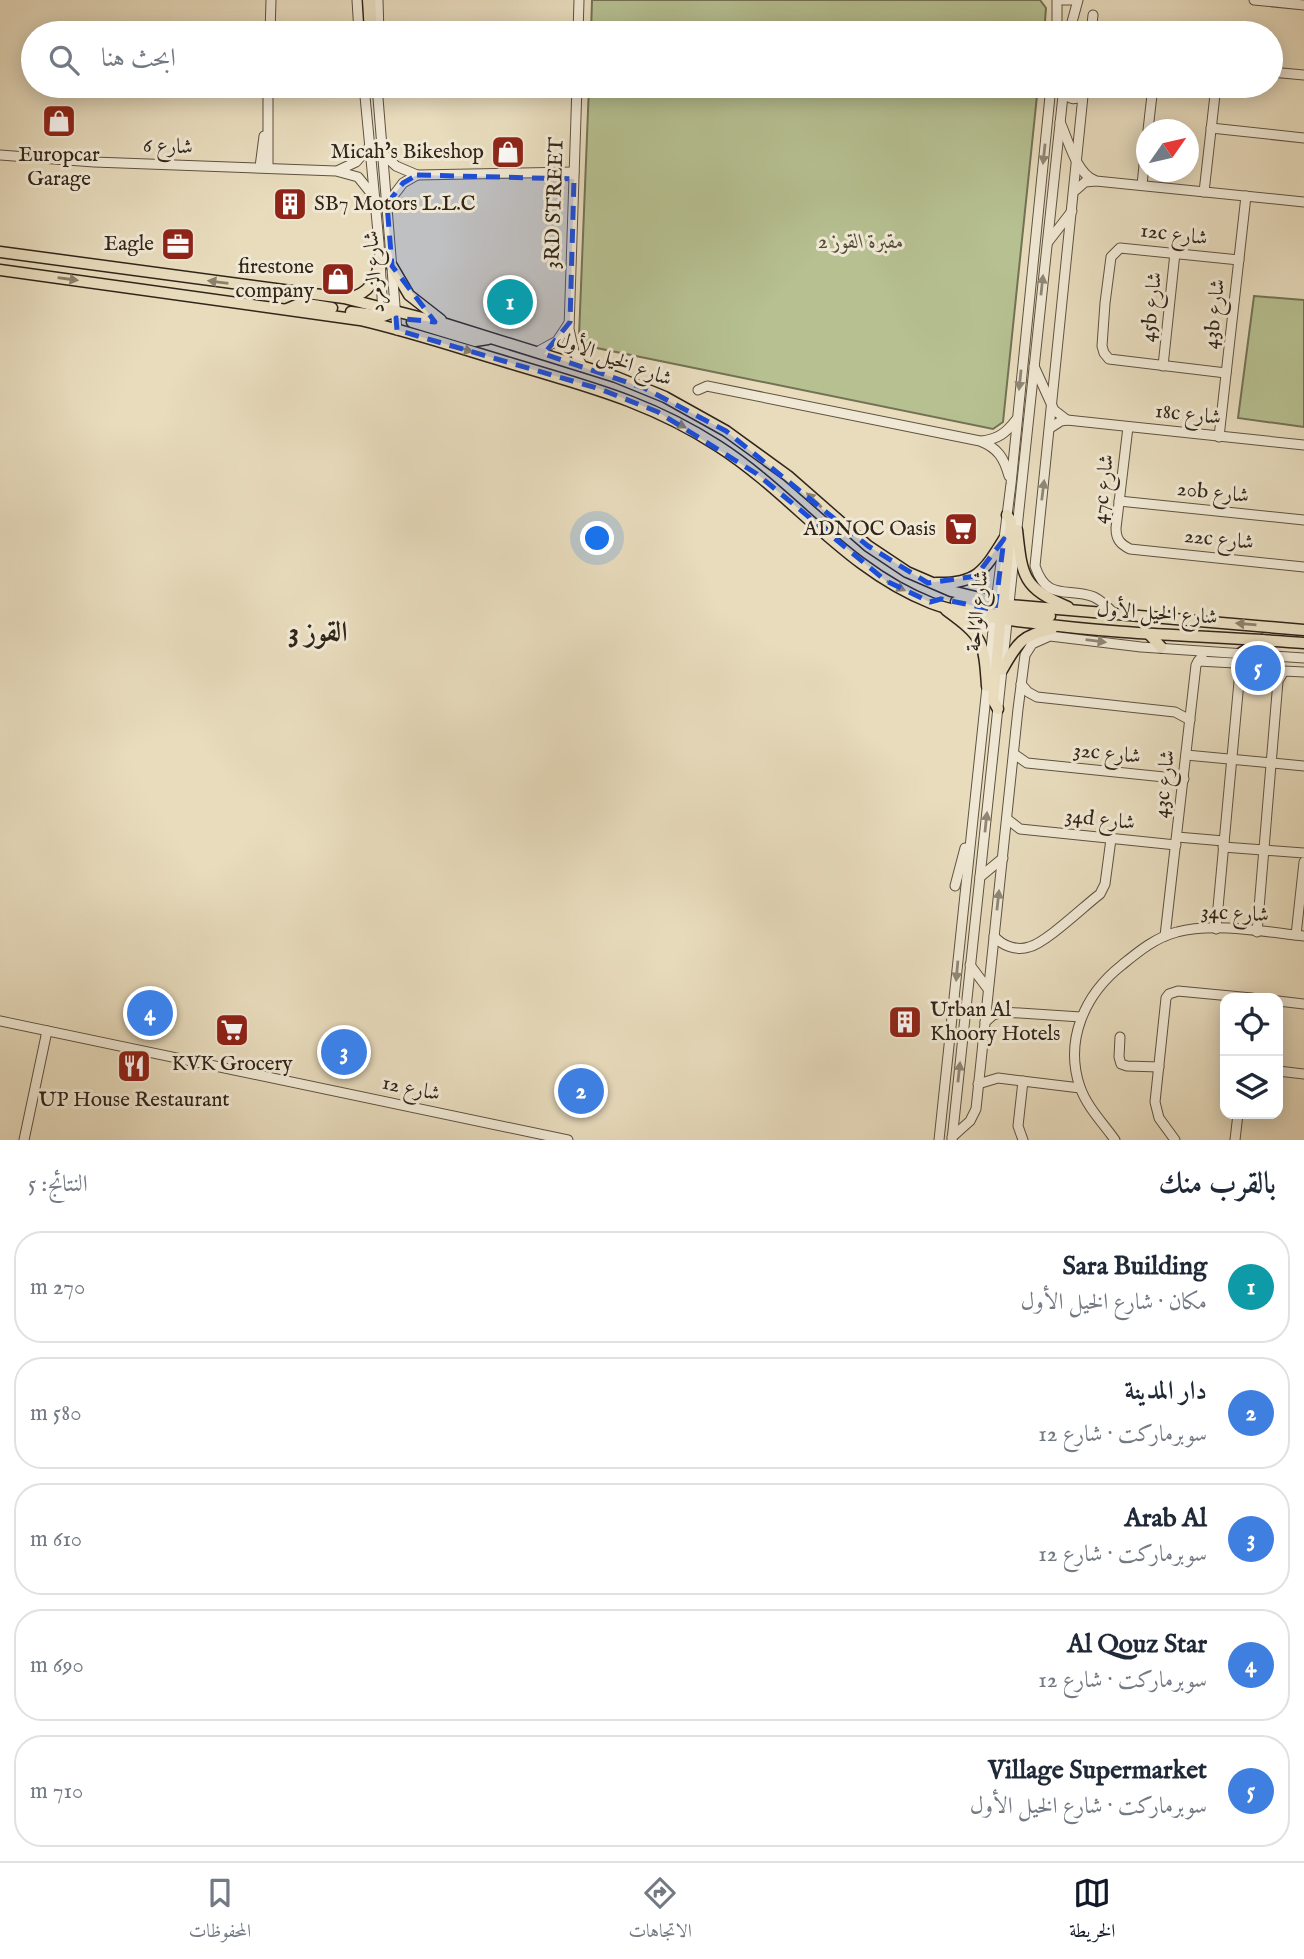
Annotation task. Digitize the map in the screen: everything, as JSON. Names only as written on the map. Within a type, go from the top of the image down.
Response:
[{"type":"highway","points":[[369,0],[370,21]]},
{"type":"main road","name":"شارع الخيل الأول","points":[[0,252],[344,298],[383,317],[446,324],[582,365],[665,397],[726,431],[788,476],[868,547],[928,583],[1002,611],[1062,627],[1304,643]]},
{"type":"main road","points":[[344,298],[361,294],[368,289],[377,276],[380,261]]},
{"type":"main road","points":[[392,266],[409,295],[446,324]]},
{"type":"main road","name":"شارع الخيل الأول","points":[[0,270],[286,309],[383,317],[600,389],[679,423],[719,447],[757,474],[872,572],[935,604],[1002,611],[1081,612],[1304,629]]},
{"type":"main road","points":[[396,320],[475,341],[490,338]]},
{"type":"main road","points":[[998,709],[993,700],[1011,521],[1007,514]]},
{"type":"main road","points":[[1017,530],[1021,565],[1031,585],[1044,596],[1081,612]]},
{"type":"main road","points":[[928,583],[955,583],[976,576],[987,566],[1004,539]]},
{"type":"main road","points":[[935,604],[969,626],[977,635],[984,650],[987,686]]},
{"type":"main road","points":[[1002,670],[1021,640],[1033,633],[1062,627]]},
{"type":"main road","points":[[1150,634],[1161,647]]},
{"type":"main road","points":[[1241,653],[1262,640]]},
{"type":"street","points":[[270,21],[271,0]]},
{"type":"street","points":[[358,0],[359,21]]},
{"type":"street","points":[[379,0],[379,21]]},
{"type":"street","points":[[578,21],[579,0]]},
{"type":"street","points":[[1057,0],[1057,21]]},
{"type":"street","points":[[1063,0],[1077,0],[1072,21]]},
{"type":"street","points":[[1254,0],[1304,5]]},
{"type":"street","points":[[1092,21],[1093,15]]},
{"type":"street","points":[[1283,73],[1304,75]]},
{"type":"street","points":[[264,167],[268,98]]},
{"type":"street","name":"شارع الزمرد","points":[[365,98],[383,317]]},
{"type":"street","name":"شارع الزمرد","points":[[378,98],[396,320]]},
{"type":"street","name":"3RD STREET","points":[[577,98],[570,322],[572,344],[582,365]]},
{"type":"street","name":"شارع الواحة","points":[[952,1139],[1002,670],[1004,539],[1050,98]]},
{"type":"street","name":"شارع الواحة","points":[[939,1140],[987,686],[1017,530],[1063,98]]},
{"type":"street","points":[[1083,98],[1035,559],[1038,576],[1044,585],[1054,590],[1094,597],[1115,615]]},
{"type":"street","points":[[1149,119],[1152,98]]},
{"type":"street","points":[[1204,192],[1215,98]]},
{"type":"street","points":[[1060,121],[1083,174],[1096,180],[1304,202]]},
{"type":"street","points":[[1211,128],[1304,138]]},
{"type":"street","points":[[336,171],[356,162],[370,146]]},
{"type":"street","points":[[382,153],[396,166],[417,175],[574,176]]},
{"type":"street","name":"شارع 6","points":[[0,155],[94,162],[336,171],[358,177],[375,198]]},
{"type":"street","points":[[387,204],[403,183],[417,175]]},
{"type":"street","points":[[1074,194],[1080,184],[1096,180]]},
{"type":"street","name":"43b شارع","points":[[1219,437],[1246,196]]},
{"type":"street","points":[[1047,243],[1073,210]]},
{"type":"street","name":"12c شارع","points":[[1163,366],[1112,361],[1104,353],[1102,346],[1111,257],[1116,250],[1125,247],[1239,260]]},
{"type":"street","name":"45b شارع","points":[[1163,366],[1175,253]]},
{"type":"street","points":[[537,352],[557,341],[570,322]]},
{"type":"street","points":[[1034,366],[1052,407],[1067,420]]},
{"type":"street","points":[[1163,366],[1226,373]]},
{"type":"street","points":[[698,390],[707,386],[980,441],[991,445],[1003,457],[1011,484]]},
{"type":"street","points":[[980,441],[999,437],[1016,419]]},
{"type":"street","points":[[1050,428],[1067,420]]},
{"type":"street","name":"18c شارع","points":[[1067,420],[1304,445]]},
{"type":"street","name":"47c شارع","points":[[1128,427],[1116,535],[1119,541],[1130,549]]},
{"type":"street","name":"20b شارع","points":[[1119,500],[1304,520]]},
{"type":"street","name":"22c شارع","points":[[1130,549],[1304,567]]},
{"type":"street","points":[[952,1139],[975,1114],[1018,709],[1028,649],[1043,638],[1056,636],[1304,658]]},
{"type":"street","points":[[1183,649],[1192,655],[1197,663]]},
{"type":"street","points":[[1197,663],[1209,650]]},
{"type":"street","points":[[1197,663],[1235,663],[1240,671],[1216,929]]},
{"type":"street","name":"43c شارع","points":[[1165,936],[1197,663]]},
{"type":"street","points":[[1257,932],[1278,681],[1283,671],[1304,672]]},
{"type":"street","points":[[1021,684],[1037,697],[1175,712],[1190,720]]},
{"type":"street","points":[[1018,709],[1026,701],[1037,697]]},
{"type":"street","points":[[1175,712],[1192,703]]},
{"type":"street","name":"32c شارع","points":[[1014,754],[1027,763],[1184,779]]},
{"type":"street","points":[[1186,755],[1304,766]]},
{"type":"street","points":[[1012,771],[1027,763]]},
{"type":"street","name":"34d شارع","points":[[1007,819],[1020,828],[1111,839],[1224,844],[1304,853]]},
{"type":"street","points":[[955,886],[972,823]]},
{"type":"street","points":[[1006,835],[1020,828]]},
{"type":"street","points":[[992,957],[998,949],[1007,946],[1023,948],[1035,945],[1100,894],[1105,884],[1111,839]]},
{"type":"street","points":[[980,877],[1003,858]]},
{"type":"street","points":[[1300,936],[1304,862]]},
{"type":"street","name":"43c شارع","points":[[1170,907],[1177,932]]},
{"type":"street","name":"34c شارع","points":[[1165,936],[1190,929],[1216,929],[1300,936]]},
{"type":"street","points":[[995,936],[1007,946]]},
{"type":"street","points":[[1115,1140],[1092,1109],[1079,1084],[1074,1052],[1080,1021],[1090,999],[1109,975],[1165,936]]},
{"type":"street","points":[[970,965],[988,989]]},
{"type":"street","points":[[1175,1140],[1163,1125],[1156,1110],[1165,1003],[1168,994],[1178,991],[1220,995]]},
{"type":"street","points":[[987,1002],[994,1009],[1003,1012],[1080,1021]]},
{"type":"street","points":[[1283,1002],[1304,1004]]},
{"type":"street","points":[[985,1022],[993,1015],[1003,1012]]},
{"type":"street","name":"شارع 12","points":[[0,1021],[568,1140]]},
{"type":"street","points":[[24,1140],[47,1031]]},
{"type":"street","points":[[1120,1037],[1121,1064],[1159,1067]]},
{"type":"street","points":[[980,1066],[998,1078],[1079,1084]]},
{"type":"street","points":[[1283,1072],[1304,1074]]},
{"type":"street","points":[[978,1084],[998,1078]]},
{"type":"street","points":[[1023,1081],[1018,1126],[1023,1140]]},
{"type":"street","points":[[1235,1140],[1237,1119]]},
{"type":"highlighted area","points":[[417,175],[574,179],[570,322],[544,354],[644,388],[726,431],[868,546],[928,583],[976,576],[1004,539],[995,610],[941,599],[930,602],[886,581],[757,474],[658,412],[600,389],[397,330],[396,318],[435,322],[392,266],[387,204],[403,183]]},
{"type":"green space","points":[[592,0],[1040,0],[1046,8],[1045,21],[591,21]]},
{"type":"green space","name":"مقبرة القوز 2","points":[[589,98],[1037,98],[1003,422],[993,429],[587,346],[579,336]]},
{"type":"green space","points":[[1254,296],[1304,300],[1304,427],[1238,418]]},
{"type":"place","name":"Europcar Garage","points":[[59,121]]},
{"type":"place","name":"Micah's Bikeshop","points":[[508,152]]},
{"type":"place","name":"SB7 Motors L.L.C","points":[[290,204]]},
{"type":"place","name":"Eagle","points":[[178,244]]},
{"type":"place","name":"firestone company","points":[[338,279]]},
{"type":"place","name":"Sara Building","points":[[510,302]]},
{"type":"place","name":"ADNOC Oasis","points":[[961,529]]},
{"type":"place","name":"Village Supermarket","points":[[1258,668]]},
{"type":"place","name":"Al Qouz Star","points":[[150,1013]]},
{"type":"place","name":"Urban Al Khoory Hotels","points":[[905,1022]]},
{"type":"place","name":"KVK Grocery","points":[[232,1030]]},
{"type":"place","name":"Arab Al","points":[[344,1052]]},
{"type":"place","name":"UP House Restaurant","points":[[134,1066]]},
{"type":"place","name":"دار المدينة","points":[[581,1091]]},
{"type":"district","name":"القوز 3","points":[[318,633]]}]
